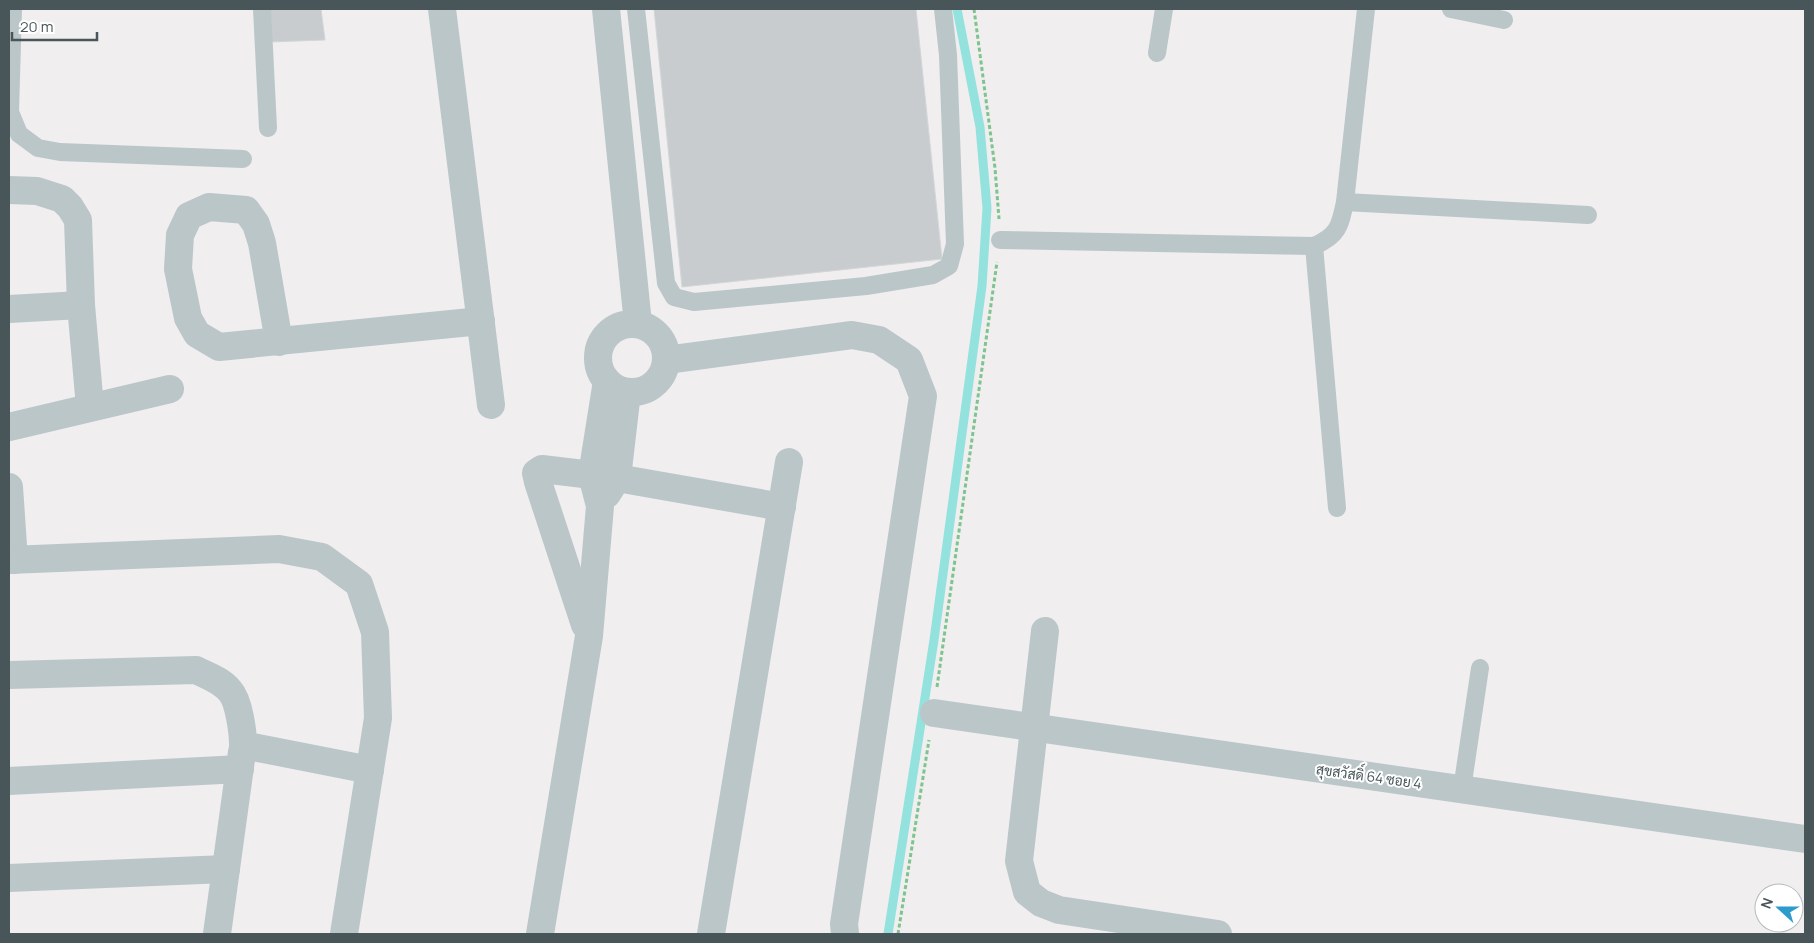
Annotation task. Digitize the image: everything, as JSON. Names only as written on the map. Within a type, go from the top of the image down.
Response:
[{"type":"street","points":[[442,9],[491,405]]},
{"type":"street","points":[[606,9],[638,324]]},
{"type":"street","points":[[9,190],[37,192],[62,199],[78,220],[81,305],[90,407]]},
{"type":"street","points":[[279,342],[262,243],[256,224],[246,210],[209,206],[189,216],[180,235],[178,269],[188,318],[197,334],[220,347],[279,342],[481,322]]},
{"type":"street","points":[[9,309],[81,305]]},
{"type":"street","points":[[627,324],[638,324],[658,335],[664,345],[666,360],[663,372],[656,381],[639,391],[617,386],[601,372],[598,358],[600,347],[606,336],[616,328],[627,324]]},
{"type":"street","points":[[666,360],[852,335],[879,340],[909,360],[923,396],[840,931]]},
{"type":"street","points":[[540,934],[589,636],[600,506],[617,386]]},
{"type":"street","points":[[9,427],[170,389]]},
{"type":"street","points":[[711,934],[789,462]]},
{"type":"street","points":[[589,636],[536,472],[542,469],[604,477],[782,506]]},
{"type":"street","points":[[9,487],[11,560],[279,549],[322,557],[359,584],[375,632],[378,718],[344,934]]},
{"type":"street","points":[[1045,631],[1019,862],[1027,892],[1041,903],[1059,910],[1218,934]]},
{"type":"street","points":[[9,675],[196,670],[218,680],[232,692],[243,728],[241,757],[217,934]]},
{"type":"street","name":"สุขสวัสดิ์ 64 ซอย 4","points":[[934,713],[1805,839]]},
{"type":"street","points":[[9,781],[241,757],[370,770]]},
{"type":"street","points":[[9,878],[226,869]]},
{"type":"lane","points":[[12,9],[10,112],[20,134],[38,148],[60,152],[244,159]]},
{"type":"lane","points":[[262,9],[268,128]]},
{"type":"lane","points":[[636,9],[666,283],[674,297],[694,302],[866,286],[933,275],[949,266],[955,244],[948,55],[943,9]]},
{"type":"lane","points":[[1157,53],[1164,9]]},
{"type":"lane","points":[[1000,240],[1314,246],[1326,241],[1336,233],[1345,202],[1366,9]]},
{"type":"lane","points":[[1452,9],[1504,20]]},
{"type":"lane","points":[[1345,202],[1588,215]]},
{"type":"lane","points":[[1314,246],[1337,508]]},
{"type":"lane","points":[[1462,789],[1480,668]]},
{"type":"path","points":[[898,934],[934,713],[1000,240],[996,168],[974,9]]},
{"type":"building","points":[[269,9],[321,9],[325,40],[270,42]]},
{"type":"building","points":[[654,9],[916,9],[942,259],[682,287]]},
{"type":"waterway","points":[[888,934],[934,640],[982,286],[987,208],[980,127],[957,9]]}]
